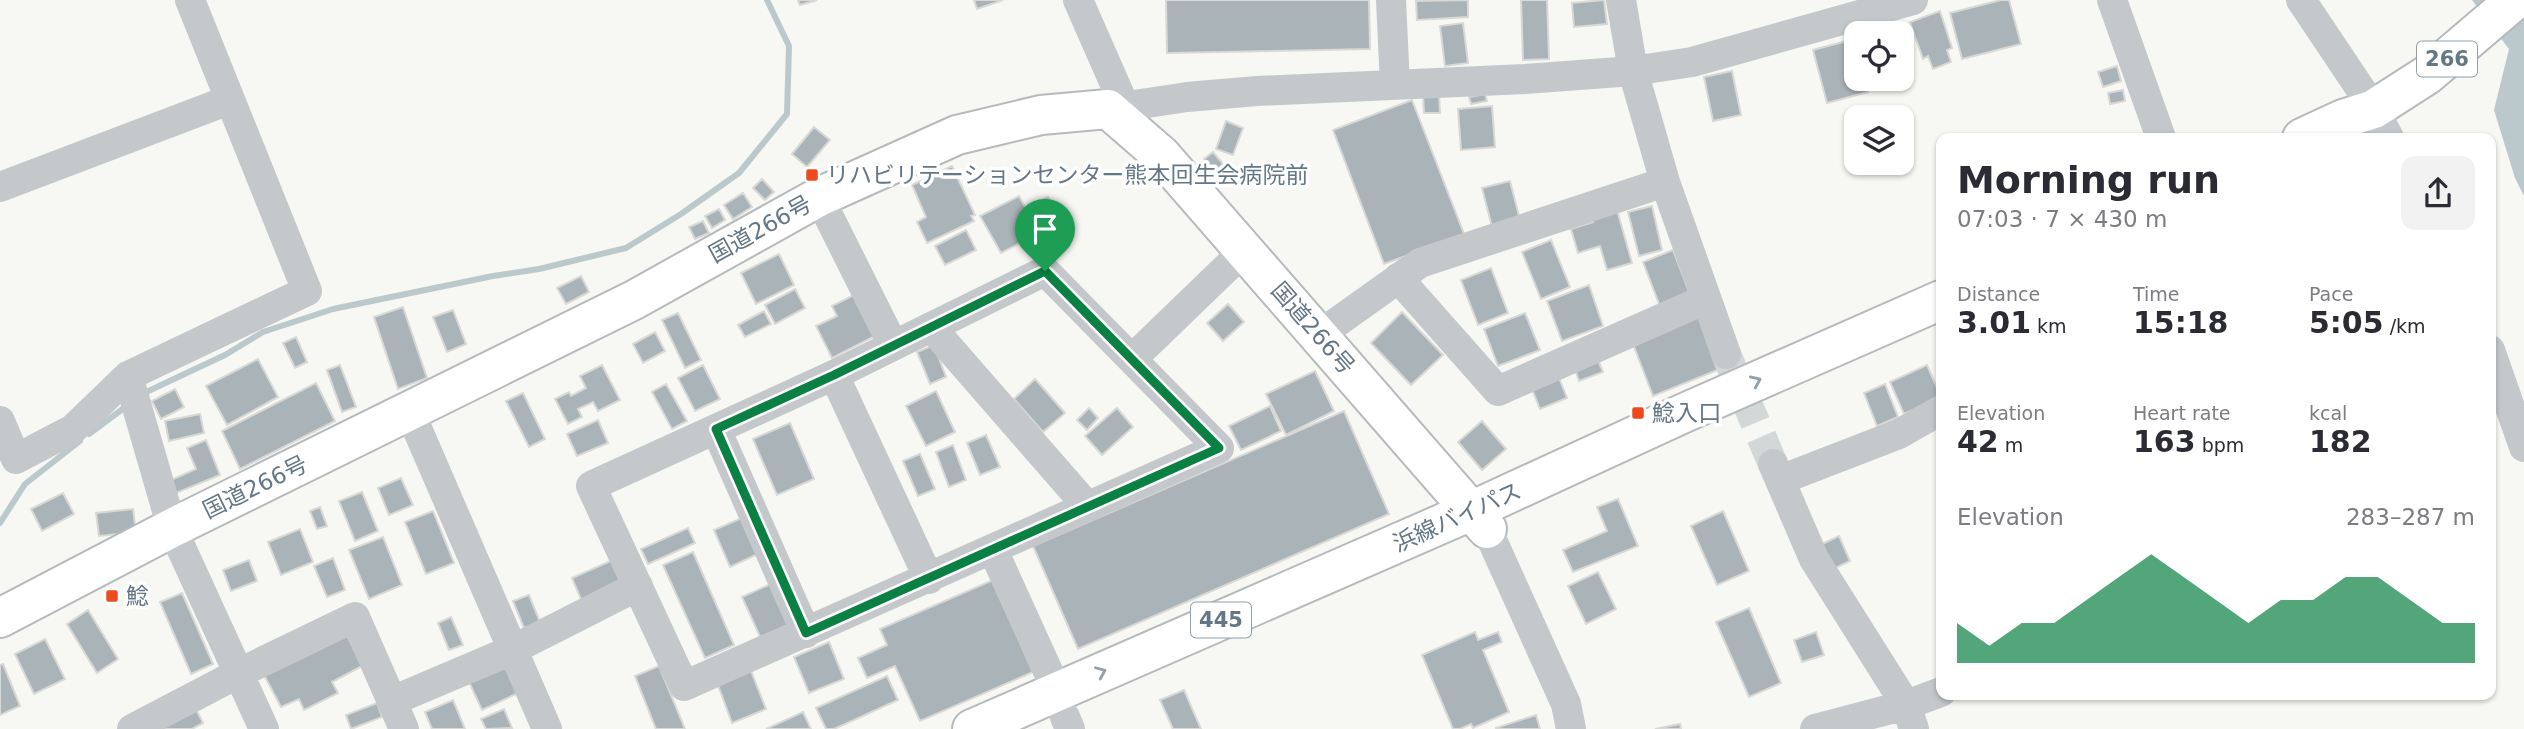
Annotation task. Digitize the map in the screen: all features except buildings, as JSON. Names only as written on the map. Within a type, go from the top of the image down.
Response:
[{"type":"highway","name":"266","points":[[2332,133],[2361,128],[2515,0]]},
{"type":"highway","name":"国道266号","points":[[0,618],[172,528],[634,300],[819,197],[957,135],[1041,116],[1116,108],[1245,250],[1479,520]]},
{"type":"highway","name":"浜線バイパス","points":[[1479,520],[1684,413],[1936,302]]},
{"type":"highway","name":"浜線バイパス","points":[[972,729],[1057,716],[1479,520],[1936,329]]},
{"type":"street","points":[[0,421],[16,459],[73,429],[128,376],[307,291],[190,0]]},
{"type":"street","points":[[1078,0],[1116,108],[1187,97],[1589,76],[1633,71],[1692,62],[1913,0]]},
{"type":"street","points":[[1391,0],[1395,85]]},
{"type":"street","points":[[1621,0],[1633,71],[1665,182],[1726,354]]},
{"type":"street","points":[[2112,0],[2159,133]]},
{"type":"street","points":[[2301,0],[2361,128]]},
{"type":"street","points":[[0,187],[229,100]]},
{"type":"street","points":[[1319,335],[1420,263],[1665,182]]},
{"type":"street","points":[[819,197],[893,345]]},
{"type":"street","points":[[1132,359],[1245,250]]},
{"type":"street","points":[[1045,271],[1219,448],[684,686],[591,486],[834,375],[893,345],[1045,271]]},
{"type":"street","points":[[1398,278],[1498,391],[1706,299]]},
{"type":"street","points":[[931,327],[1088,507]]},
{"type":"street","points":[[2496,367],[2524,447]]},
{"type":"street","points":[[834,375],[929,579]]},
{"type":"street","points":[[128,376],[172,528],[264,729]]},
{"type":"street","points":[[409,410],[547,729]]},
{"type":"street","points":[[1910,717],[1814,559],[1776,472],[1899,434],[1936,413]]},
{"type":"street","points":[[716,429],[806,633]]},
{"type":"street","points":[[1479,520],[1566,704],[1571,729]]},
{"type":"street","points":[[993,550],[1057,716]]},
{"type":"street","points":[[392,701],[513,650],[638,586]]},
{"type":"street","points":[[132,729],[355,617],[404,729]]},
{"type":"street","points":[[1815,729],[1910,717],[1936,696]]},
{"type":"shaded area","points":[[2472,0],[2524,0],[2524,196],[2515,178],[2494,110],[2509,49]]},
{"type":"waterway","points":[[142,394],[225,355],[263,332],[333,309],[539,269],[626,248],[681,214],[739,173],[787,114],[789,46],[767,0]]},
{"type":"waterway","points":[[89,434],[128,405]]},
{"type":"waterway","points":[[0,523],[25,484],[80,441]]},
{"type":"tunnel","points":[[1726,354],[1773,464]]},
{"type":"place","name":"リハビリテーションセンター熊本回生会病院前","points":[[812,175]]},
{"type":"place","name":"鯰入口","points":[[1638,413]]},
{"type":"place","name":"鯰","points":[[112,596]]},
{"type":"route","points":[[1045,271],[1219,448],[806,633],[716,429],[834,375],[1045,271]]}]
